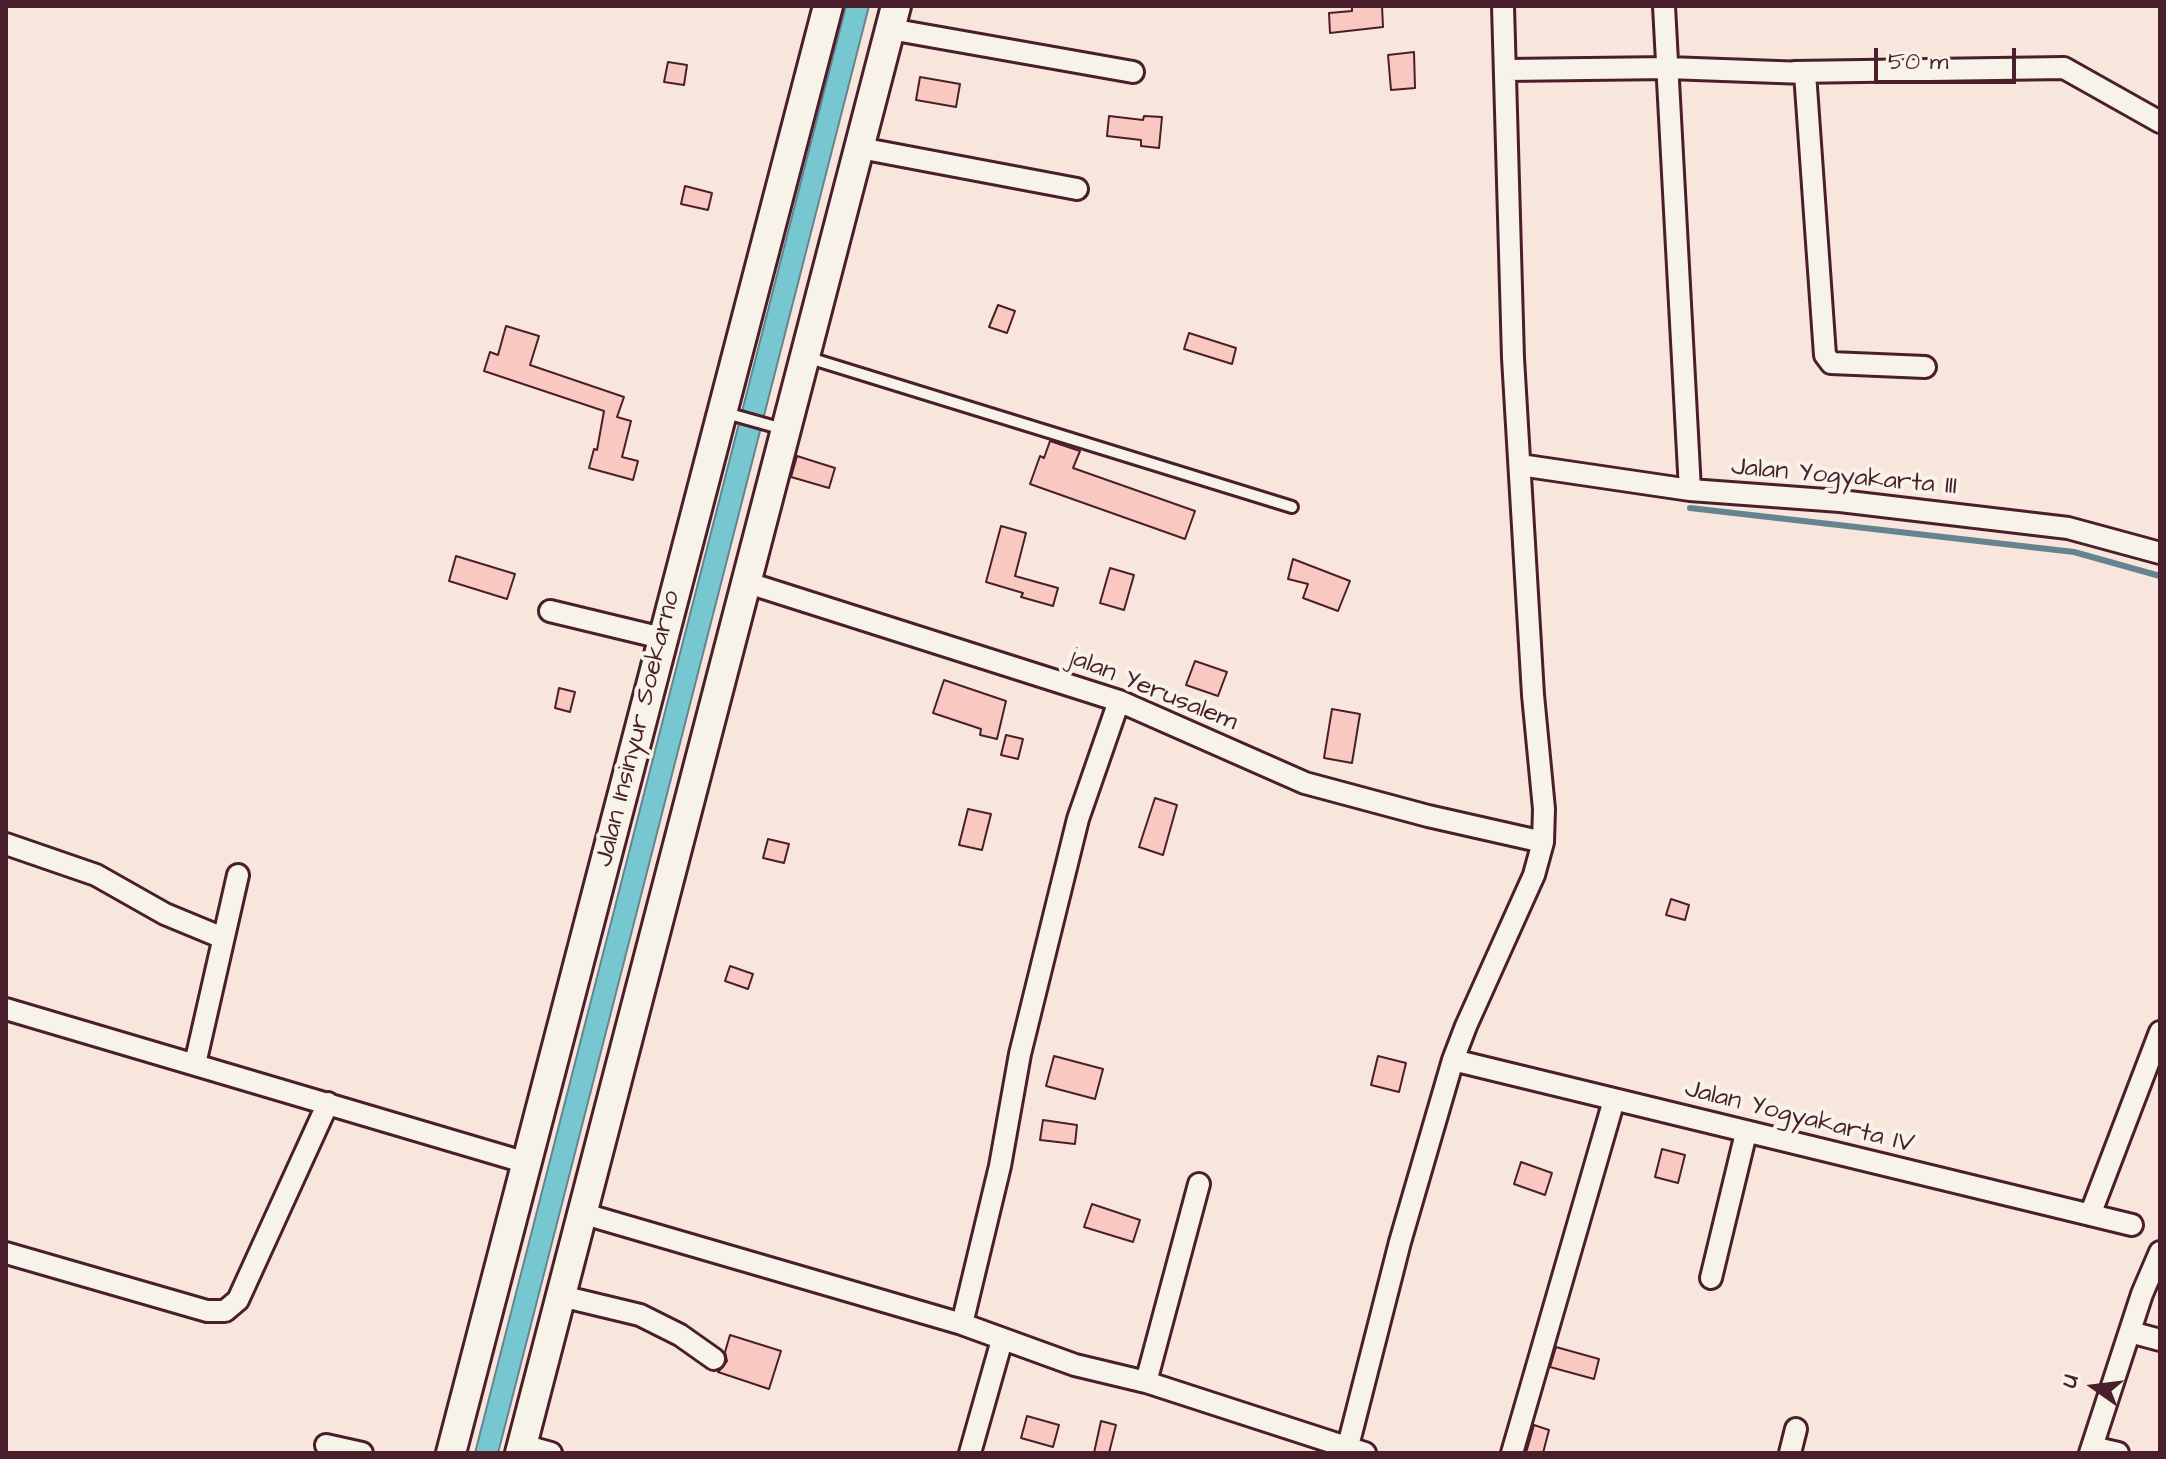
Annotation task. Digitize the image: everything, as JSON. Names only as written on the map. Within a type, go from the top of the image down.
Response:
[{"type":"street","name":"Jalan Insinyur Soekarno","points":[[451,1453],[662,638],[732,415],[828,6]]},
{"type":"street","points":[[581,1213],[962,1324],[1075,1365],[1146,1382],[1357,1449],[1400,1242],[1453,1060],[1525,896],[1543,842],[1544,809],[1533,695],[1509,262],[1507,70],[1503,6]]},
{"type":"street","points":[[1664,6],[1690,490]]},
{"type":"street","points":[[551,1453],[521,1449],[745,582],[774,427],[804,356],[893,17],[1133,72]]},
{"type":"street","points":[[1507,70],[1668,68],[1794,72],[2064,68],[2160,122]]},
{"type":"street","points":[[1794,72],[1805,73],[1808,80],[1825,355],[1831,363],[1925,367]]},
{"type":"street","points":[[860,148],[1077,189]]},
{"type":"street","name":"Jalan Yogyakarta III","points":[[1520,465],[1690,490],[1840,501],[2068,528],[2160,553]]},
{"type":"street","name":"jalan Yerusalem","points":[[745,582],[1119,701],[1305,783],[1428,816],[1543,842]]},
{"type":"street","points":[[550,611],[662,638]]},
{"type":"street","points":[[962,1324],[1000,1166],[1020,1054],[1078,819],[1119,701]]},
{"type":"street","points":[[6,844],[96,875],[165,914],[223,938]]},
{"type":"street","points":[[195,1064],[238,875]]},
{"type":"street","points":[[6,1009],[527,1163]]},
{"type":"street","points":[[2090,1215],[2160,1032]]},
{"type":"street","name":"Jalan Yogyakarta IV","points":[[1453,1060],[2132,1225]]},
{"type":"street","points":[[1512,1453],[1614,1100]]},
{"type":"street","points":[[6,1253],[207,1311],[225,1311],[238,1300],[252,1272],[328,1103]]},
{"type":"street","points":[[1711,1278],[1746,1133]]},
{"type":"street","points":[[1146,1382],[1199,1184]]},
{"type":"street","points":[[2118,1453],[2091,1450],[2149,1273],[2160,1252]]},
{"type":"street","points":[[561,1296],[640,1315],[680,1335],[714,1359]]},
{"type":"street","points":[[2130,1332],[2160,1340]]},
{"type":"street","points":[[970,1453],[1002,1340]]},
{"type":"street","points":[[1790,1453],[1796,1429]]},
{"type":"street","points":[[326,1445],[362,1453]]},
{"type":"lane","points":[[804,356],[1292,507]]},
{"type":"lane","points":[[732,415],[774,427]]},
{"type":"water","points":[[846,6],[869,6],[498,1453],[475,1453]]},
{"type":"building","points":[[1352,6],[1382,6],[1383,27],[1330,33],[1329,13],[1352,11]]},
{"type":"building","points":[[1414,52],[1415,88],[1391,90],[1388,55]]},
{"type":"building","points":[[668,62],[687,65],[684,85],[664,82]]},
{"type":"building","points":[[920,77],[960,84],[956,107],[916,100]]},
{"type":"building","points":[[1109,116],[1143,120],[1144,116],[1162,117],[1159,148],[1141,146],[1141,140],[1107,136]]},
{"type":"building","points":[[685,186],[712,193],[708,210],[681,204]]},
{"type":"building","points":[[998,305],[1015,311],[1007,333],[989,327]]},
{"type":"building","points":[[506,326],[539,336],[530,365],[624,397],[617,417],[631,421],[622,457],[638,461],[633,480],[589,468],[594,449],[597,450],[604,411],[484,371],[490,352],[498,355]]},
{"type":"building","points":[[1189,333],[1236,348],[1232,364],[1184,349]]},
{"type":"building","points":[[1050,441],[1080,451],[1073,468],[1195,511],[1185,539],[1030,484],[1040,456],[1044,458]]},
{"type":"building","points":[[797,456],[835,468],[829,488],[791,477]]},
{"type":"building","points":[[1001,526],[1026,533],[1015,576],[1058,588],[1053,606],[986,582]]},
{"type":"building","points":[[456,556],[515,574],[507,599],[449,581]]},
{"type":"building","points":[[1293,559],[1350,581],[1338,611],[1303,598],[1308,584],[1288,579]]},
{"type":"building","points":[[1110,568],[1134,575],[1124,610],[1100,603]]},
{"type":"building","points":[[1195,661],[1227,672],[1218,696],[1186,685]]},
{"type":"building","points":[[944,680],[1006,701],[997,739],[980,735],[981,729],[933,713]]},
{"type":"building","points":[[559,688],[575,692],[570,712],[555,708]]},
{"type":"building","points":[[1332,709],[1360,714],[1352,763],[1324,758]]},
{"type":"building","points":[[1006,735],[1023,739],[1018,759],[1001,755]]},
{"type":"building","points":[[1155,798],[1177,805],[1163,855],[1139,847]]},
{"type":"building","points":[[968,809],[991,814],[982,850],[959,845]]},
{"type":"building","points":[[768,839],[789,844],[784,863],[763,858]]},
{"type":"building","points":[[1671,899],[1689,905],[1685,920],[1666,915]]},
{"type":"building","points":[[730,966],[753,974],[748,989],[725,981]]},
{"type":"building","points":[[1054,1056],[1103,1069],[1095,1099],[1046,1086]]},
{"type":"building","points":[[1378,1056],[1406,1063],[1399,1092],[1371,1085]]},
{"type":"building","points":[[1043,1120],[1077,1125],[1075,1144],[1040,1140]]},
{"type":"building","points":[[1662,1149],[1685,1155],[1678,1183],[1655,1177]]},
{"type":"building","points":[[1521,1162],[1552,1173],[1545,1195],[1514,1184]]},
{"type":"building","points":[[1092,1204],[1140,1220],[1133,1242],[1084,1227]]},
{"type":"building","points":[[730,1335],[781,1351],[769,1389],[718,1372],[727,1361],[725,1352]]},
{"type":"building","points":[[1556,1347],[1599,1359],[1594,1379],[1550,1367]]},
{"type":"building","points":[[1027,1416],[1059,1425],[1053,1447],[1021,1438]]},
{"type":"building","points":[[1101,1421],[1116,1425],[1109,1453],[1094,1453]]},
{"type":"building","points":[[1534,1425],[1549,1430],[1543,1453],[1526,1453]]},
{"type":"waterway","points":[[1690,508],[2074,552],[2160,576]]}]
